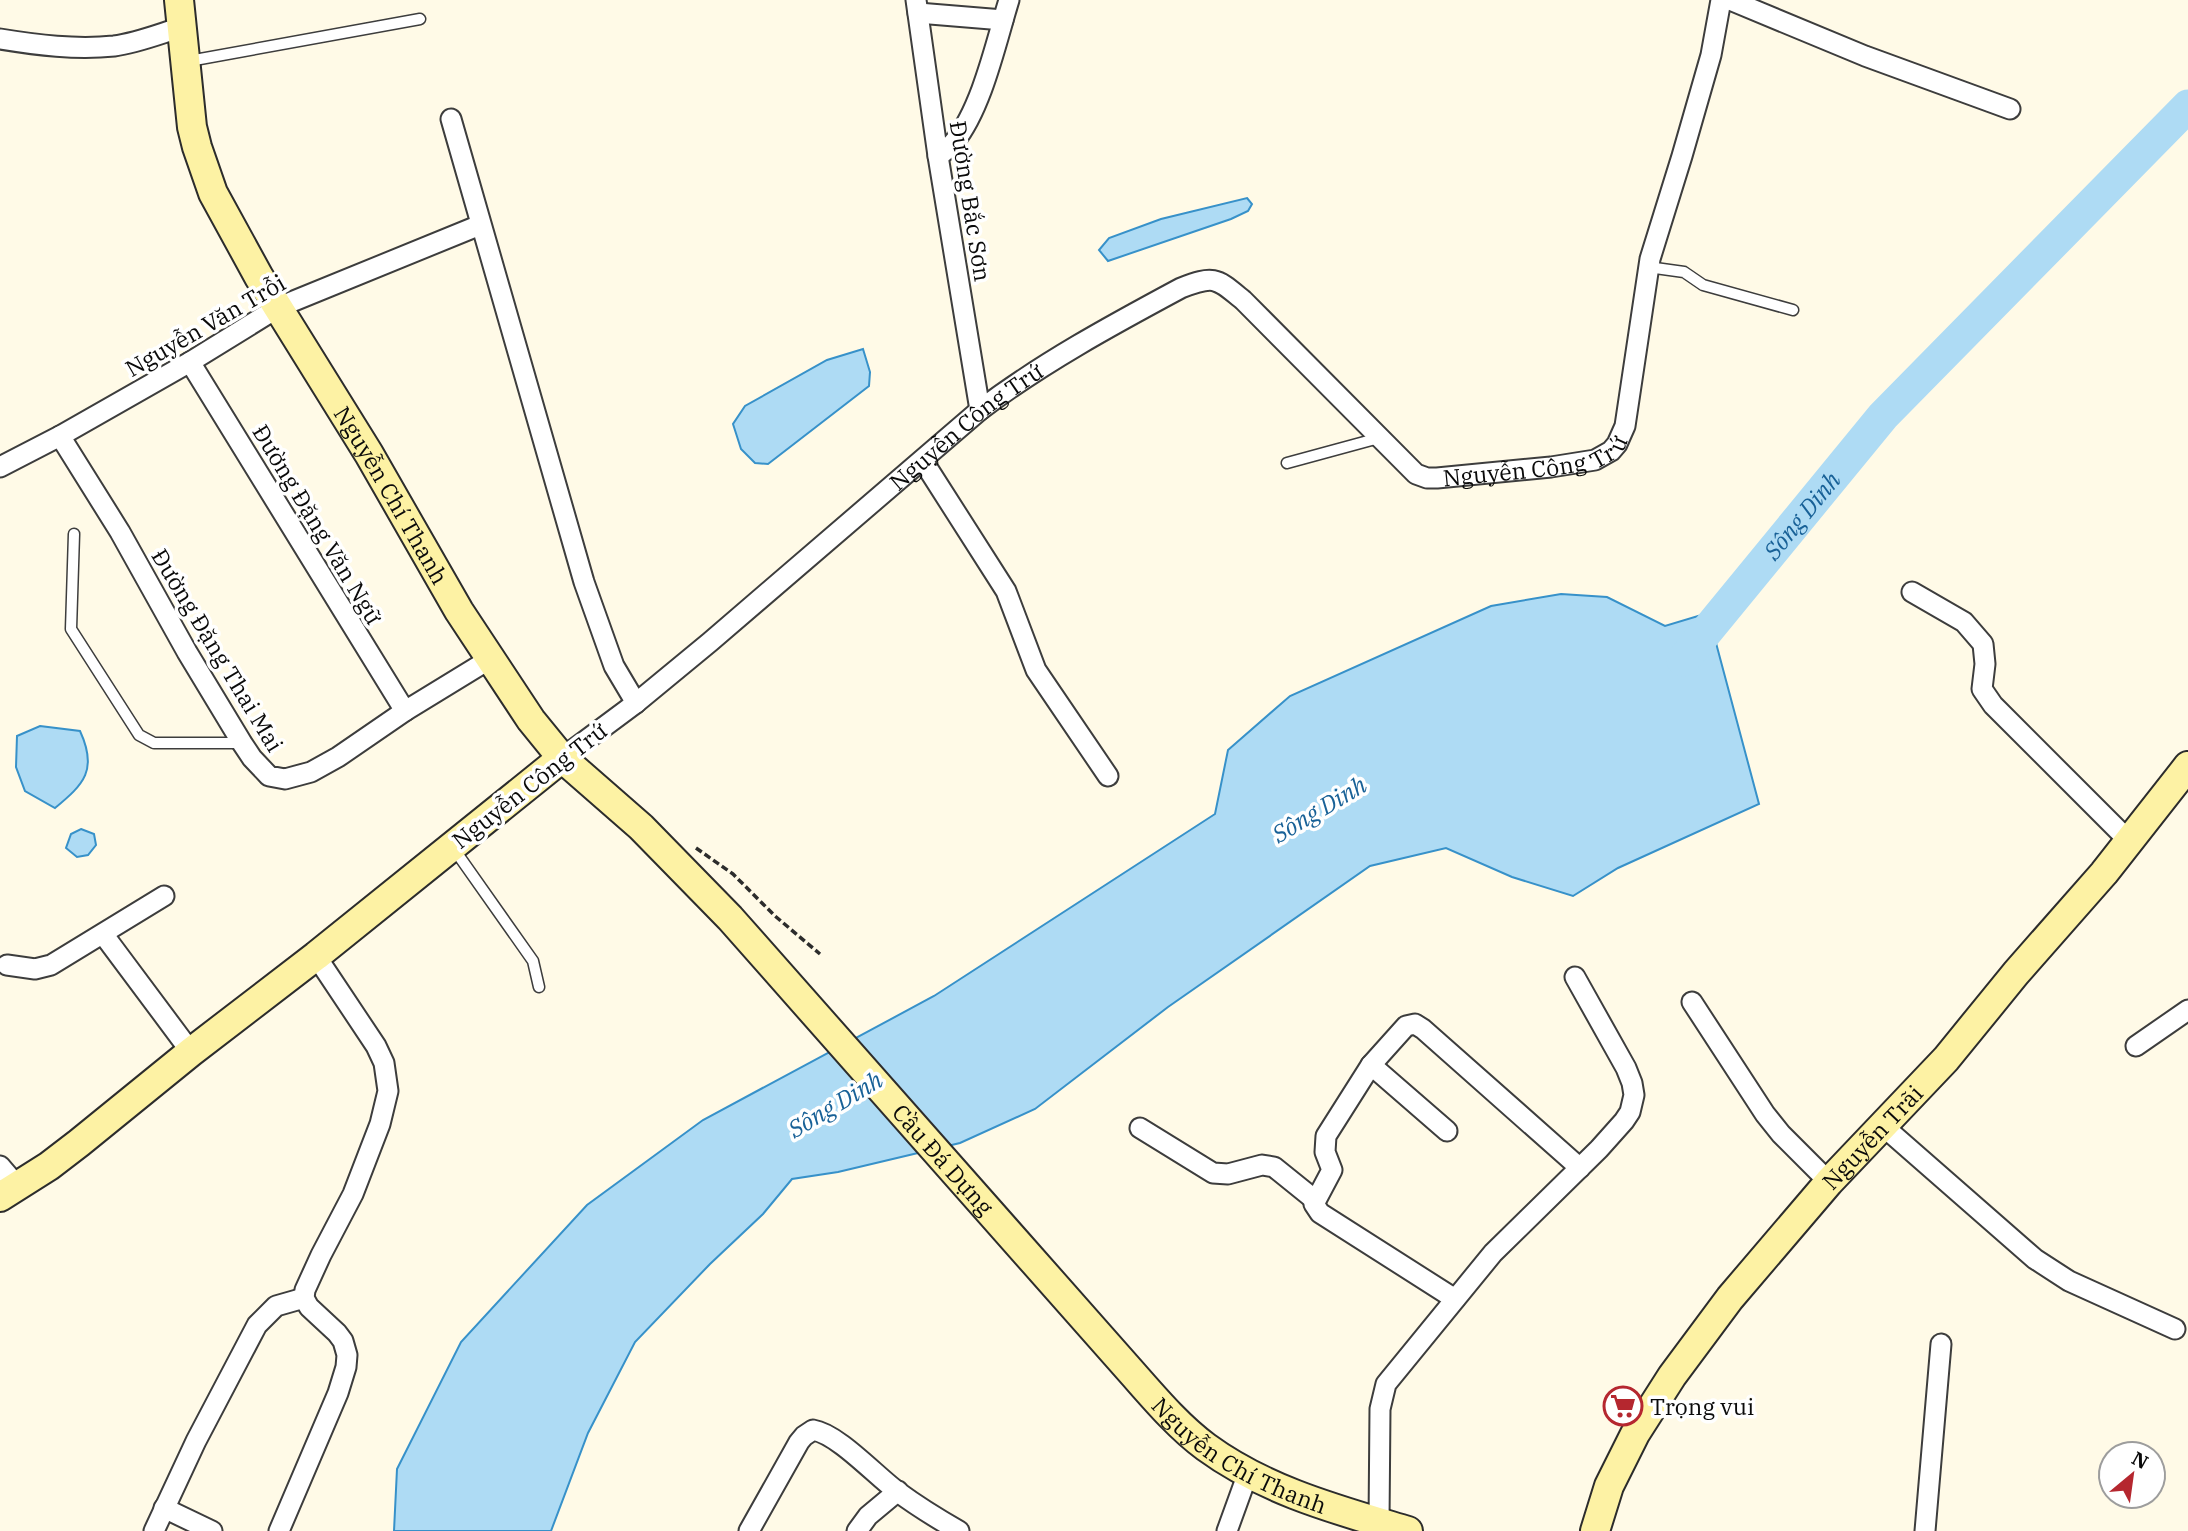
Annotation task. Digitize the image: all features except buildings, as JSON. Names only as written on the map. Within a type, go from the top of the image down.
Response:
[{"type":"main road","name":"Nguyễn Chí Thanh","points":[[180,13],[192,127],[203,167],[227,218],[392,493],[459,611],[531,720],[562,758],[648,823],[730,918]]},
{"type":"main road","name":"Nguyễn Công Trứ","points":[[6,1183],[79,1143],[562,758]]},
{"type":"main road","name":"Nguyễn Trãi","points":[[1595,1531],[1609,1486],[1635,1434],[1672,1376],[1730,1298],[1829,1182],[1946,1059],[2130,842],[2188,766]]},
{"type":"main road","name":"Cầu Đá Dựng","points":[[730,918],[1100,1337]]},
{"type":"main road","name":"Nguyễn Chí Thanh","points":[[1100,1337],[1163,1408],[1214,1452],[1248,1473],[1307,1500],[1408,1531]]},
{"type":"street","points":[[938,156],[953,144],[962,131],[987,73],[1009,0]]},
{"type":"street","name":"Nguyễn Công Trứ","points":[[562,758],[636,703],[980,410],[1035,371],[1163,297],[1210,279],[1218,280],[1243,300],[1416,474],[1427,478],[1551,467],[1583,463],[1603,456],[1617,444],[1625,426],[1654,240],[1711,55],[1721,0]]},
{"type":"street","points":[[1730,0],[1865,56],[2010,109]]},
{"type":"street","points":[[917,7],[1003,20]]},
{"type":"street","name":"Đường Bắc Sơn","points":[[917,7],[938,156],[980,410]]},
{"type":"street","points":[[0,39],[60,47],[131,43],[180,13]]},
{"type":"street","points":[[451,119],[591,603],[614,666],[636,703]]},
{"type":"street","name":"Nguyễn Văn Trỗi","points":[[0,467],[190,362],[279,307],[480,225]]},
{"type":"street","name":"Đường Đặng Văn Ngữ","points":[[190,362],[405,711]]},
{"type":"street","name":"Đường Đặng Thai Mai","points":[[60,436],[120,532],[242,743],[269,776],[278,779],[297,778],[312,772],[490,659]]},
{"type":"street","points":[[923,461],[1006,591],[1035,670],[1108,776]]},
{"type":"street","points":[[1912,592],[1964,622],[1977,636],[1983,644],[1985,664],[1982,689],[1993,705],[2130,842]]},
{"type":"street","points":[[7,965],[43,969],[164,896]]},
{"type":"street","points":[[103,934],[191,1052]]},
{"type":"street","points":[[279,1531],[338,1393],[346,1367],[347,1355],[343,1341],[309,1307],[304,1298],[305,1290],[353,1194],[380,1124],[388,1091],[384,1063],[376,1046],[316,956]]},
{"type":"street","points":[[1379,1522],[1381,1396],[1394,1372],[1493,1254],[1580,1168],[1630,1112],[1634,1096],[1626,1068],[1575,977]]},
{"type":"street","points":[[1692,1002],[1765,1114],[1829,1182]]},
{"type":"street","points":[[2136,1046],[2188,1010]]},
{"type":"street","points":[[1455,1299],[1315,1209],[1315,1199],[1332,1170],[1324,1148],[1326,1136],[1371,1065],[1406,1026],[1411,1023],[1417,1025],[1580,1168]]},
{"type":"street","points":[[1371,1065],[1447,1130]]},
{"type":"street","points":[[1883,1126],[2035,1259],[2069,1281],[2175,1329]]},
{"type":"street","points":[[1140,1128],[1213,1173],[1227,1174],[1262,1164],[1274,1167],[1315,1199]]},
{"type":"street","points":[[154,1531],[230,1374],[257,1325],[276,1306],[304,1298]]},
{"type":"street","points":[[1925,1531],[1941,1344]]},
{"type":"street","points":[[749,1531],[799,1442],[813,1430],[838,1442],[898,1491],[959,1531]]},
{"type":"street","points":[[1227,1531],[1248,1473]]},
{"type":"street","points":[[857,1531],[867,1516],[898,1491]]},
{"type":"street","points":[[164,1508],[212,1531]]},
{"type":"lane","points":[[185,61],[420,19]]},
{"type":"lane","points":[[1648,267],[1684,272],[1703,285],[1793,310]]},
{"type":"lane","points":[[1287,463],[1380,438]]},
{"type":"lane","points":[[74,534],[71,629],[139,735],[154,743],[242,743]]},
{"type":"lane","points":[[451,846],[533,961],[539,987]]},
{"type":"path","points":[[688,842],[733,874],[775,916],[820,954]]},
{"type":"water","points":[[1247,198],[1252,204],[1248,211],[1231,219],[1108,261],[1099,250],[1109,238],[1161,219]]},
{"type":"water","points":[[863,349],[870,372],[869,386],[768,464],[755,463],[741,449],[733,424],[745,406],[827,360]]},
{"type":"water","points":[[1561,594],[1607,597],[1665,626],[1708,613],[1759,804],[1618,868],[1573,896],[1512,877],[1446,848],[1370,866],[1168,1007],[1035,1109],[960,1143],[838,1172],[792,1179],[763,1214],[710,1264],[635,1342],[588,1433],[551,1531],[394,1531],[397,1469],[461,1342],[587,1205],[703,1120],[934,996],[1215,814],[1228,750],[1290,696],[1491,606]]},
{"type":"water","points":[[40,726],[80,731],[88,756],[88,766],[80,783],[55,808],[25,791],[16,767],[17,736]]},
{"type":"water","points":[[81,829],[94,834],[96,845],[88,855],[77,857],[66,848],[71,834]]},
{"type":"waterway","name":"Sông Dinh","points":[[1683,660],[1883,416],[2188,106]]},
{"type":"place","name":"Trọng vui","points":[[1623,1406]]}]
